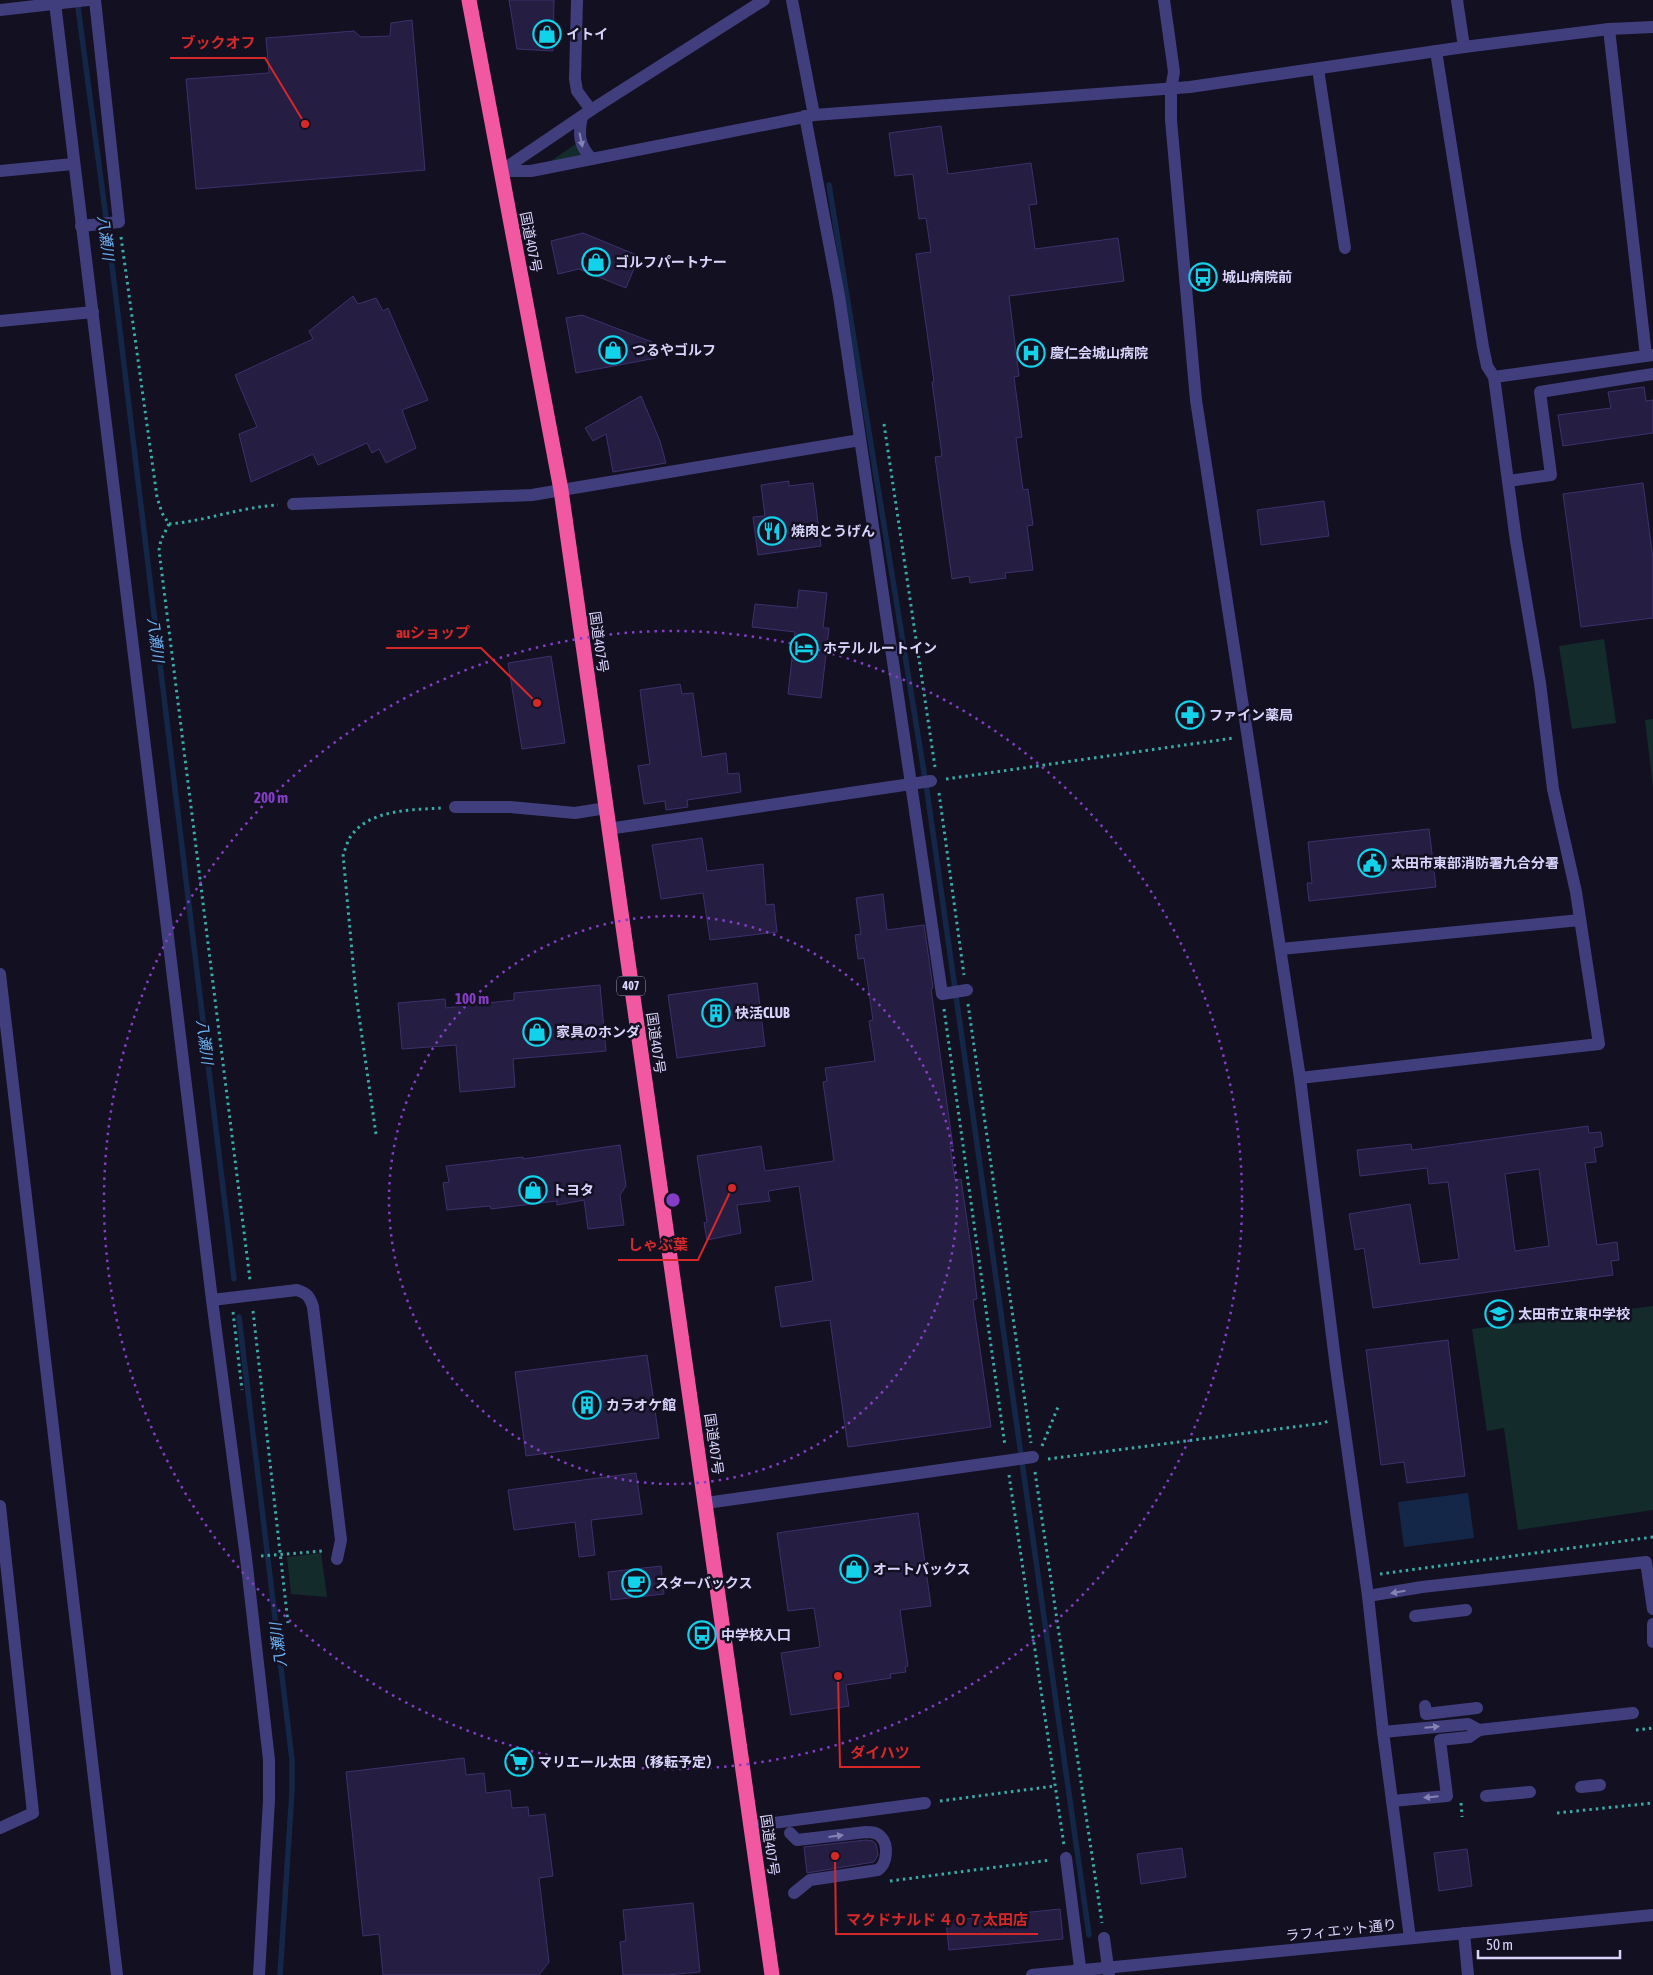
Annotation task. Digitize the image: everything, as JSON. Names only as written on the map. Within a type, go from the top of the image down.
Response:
[{"type":"highway","name":"国道407号","points":[[468,0],[561,490],[772,1975]]},
{"type":"street","points":[[0,10],[87,0]]},
{"type":"street","points":[[81,226],[118,222],[95,0]]},
{"type":"street","points":[[577,0],[575,79],[577,91],[586,114],[579,130],[582,148],[592,159]]},
{"type":"street","points":[[501,171],[764,0]]},
{"type":"street","points":[[792,0],[914,783],[944,994],[964,991]]},
{"type":"street","points":[[1164,0],[1174,72],[1171,89],[1171,120],[1196,400],[1300,1078],[1337,1377],[1368,1596],[1383,1732],[1410,1938]]},
{"type":"street","points":[[1457,0],[1464,47]]},
{"type":"street","points":[[61,3],[73,164],[93,312],[212,1300],[246,1558],[269,1760],[269,1800],[259,1975]]},
{"type":"street","points":[[501,171],[531,171],[809,116],[1171,89],[1464,47],[1609,29],[1653,27]]},
{"type":"street","points":[[1494,377],[1650,356],[1609,29]]},
{"type":"street","points":[[1300,1078],[1561,1050],[1599,1044],[1580,920],[1553,789],[1540,683],[1516,541],[1494,377],[1487,366],[1483,347],[1436,51]]},
{"type":"street","points":[[1318,69],[1346,248]]},
{"type":"street","points":[[0,171],[73,164]]},
{"type":"street","points":[[0,321],[93,312]]},
{"type":"street","points":[[1508,481],[1551,475],[1540,392],[1653,374]]},
{"type":"street","points":[[293,504],[532,495],[860,440]]},
{"type":"street","points":[[608,829],[934,781]]},
{"type":"street","points":[[455,807],[510,807],[575,813],[606,808]]},
{"type":"street","points":[[1281,949],[1580,920]]},
{"type":"street","points":[[0,974],[117,1975]]},
{"type":"street","points":[[212,1300],[297,1290],[306,1293],[313,1307],[341,1540],[337,1559]]},
{"type":"street","points":[[706,1503],[1030,1458]]},
{"type":"street","points":[[0,1506],[34,1813],[0,1828]]},
{"type":"street","points":[[1368,1596],[1428,1587],[1646,1562],[1653,1609]]},
{"type":"street","points":[[1414,1616],[1466,1610]]},
{"type":"street","points":[[1653,1624],[1653,1642]]},
{"type":"street","points":[[1425,1706],[1426,1714],[1476,1708]]},
{"type":"street","points":[[1392,1801],[1447,1796],[1440,1740],[1469,1737],[1479,1730],[1633,1713]]},
{"type":"street","points":[[1383,1732],[1468,1724],[1479,1730]]},
{"type":"street","points":[[1582,1787],[1600,1785]]},
{"type":"street","points":[[1486,1796],[1530,1792]]},
{"type":"street","points":[[752,1826],[925,1803]]},
{"type":"street","points":[[790,1834],[797,1840],[866,1832],[875,1833],[882,1837],[885,1844],[884,1866],[878,1870],[810,1880],[794,1893]]},
{"type":"street","points":[[1066,1858],[1081,1973]]},
{"type":"street","name":"ラフィエット通り","points":[[1032,1975],[1108,1971],[1410,1938],[1653,1915]]},
{"type":"street","points":[[1464,1933],[1468,1975]]},
{"type":"street","points":[[1104,1938],[1108,1971]]},
{"type":"path","points":[[118,222],[157,497],[162,513],[169,524]]},
{"type":"path","points":[[884,424],[1030,1458],[1104,1938]]},
{"type":"path","points":[[169,524],[214,518],[257,506],[293,504]]},
{"type":"path","points":[[169,524],[161,540],[159,550],[252,1295],[288,1623]]},
{"type":"path","points":[[934,781],[1247,736]]},
{"type":"path","points":[[376,1134],[356,995],[343,854],[351,836],[375,817],[416,809],[455,807]]},
{"type":"path","points":[[890,1881],[1066,1858],[944,994]]},
{"type":"path","points":[[1030,1458],[1040,1452],[1058,1407]]},
{"type":"path","points":[[1030,1458],[1039,1460],[1049,1459],[1324,1423],[1330,1420]]},
{"type":"path","points":[[1377,1574],[1653,1537]]},
{"type":"path","points":[[261,1556],[323,1550]]},
{"type":"path","points":[[1635,1730],[1653,1728]]},
{"type":"path","points":[[925,1803],[1055,1786]]},
{"type":"path","points":[[1460,1798],[1462,1817]]},
{"type":"path","points":[[1556,1813],[1653,1803]]},
{"type":"green space","points":[[577,143],[584,155],[551,161]]},
{"type":"green space","points":[[1604,639],[1616,723],[1572,729],[1559,646]]},
{"type":"green space","points":[[1653,719],[1653,787],[1645,720]]},
{"type":"green space","points":[[1653,1306],[1653,1510],[1518,1530],[1504,1428],[1487,1431],[1472,1329]]},
{"type":"green space","points":[[321,1553],[327,1597],[291,1594],[287,1557]]},
{"type":"water","points":[[1468,1493],[1474,1538],[1404,1547],[1398,1502]]},
{"type":"building","name":"イトイ","points":[[509,0],[554,0],[553,51],[517,49]]},
{"type":"building","points":[[412,20],[425,170],[196,189],[186,79],[269,73],[266,38],[354,31],[361,37],[390,36],[391,23]]},
{"type":"building","points":[[941,126],[948,174],[1031,163],[1037,204],[1029,205],[1035,249],[1118,238],[1124,281],[1009,296],[1019,376],[1014,377],[1022,437],[1016,438],[1023,490],[1028,489],[1033,525],[1027,526],[1033,570],[1005,573],[1006,578],[970,583],[969,576],[952,579],[935,457],[942,456],[932,382],[934,382],[916,254],[931,252],[926,218],[919,219],[913,174],[895,176],[889,133]]},
{"type":"building","name":"ゴルフパートナー","points":[[583,233],[639,256],[626,288],[579,269],[558,274],[551,241]]},
{"type":"building","points":[[353,296],[358,304],[376,298],[383,311],[388,308],[428,400],[402,410],[416,448],[386,463],[379,449],[372,453],[367,443],[318,465],[313,454],[251,482],[239,434],[257,427],[235,375],[313,339],[309,331]]},
{"type":"building","name":"つるやゴルフ","points":[[582,315],[652,342],[656,358],[576,373],[566,318]]},
{"type":"building","points":[[1644,387],[1646,401],[1653,400],[1653,433],[1563,446],[1558,415],[1611,408],[1608,392]]},
{"type":"building","points":[[641,396],[660,441],[666,463],[613,472],[606,434],[593,441],[585,428]]},
{"type":"building","points":[[789,481],[789,486],[813,483],[821,546],[758,555],[753,517],[765,516],[761,485]]},
{"type":"building","points":[[1643,483],[1653,558],[1653,618],[1581,627],[1563,494]]},
{"type":"building","points":[[1324,501],[1329,536],[1261,545],[1257,510]]},
{"type":"building","points":[[799,590],[827,593],[823,628],[829,628],[821,698],[788,694],[795,632],[752,627],[755,604],[797,608]]},
{"type":"building","points":[[551,656],[565,743],[522,749],[508,663]]},
{"type":"building","points":[[680,684],[682,694],[693,693],[702,757],[726,753],[728,774],[739,773],[741,792],[687,800],[688,807],[666,810],[665,801],[644,804],[638,766],[650,764],[640,690]]},
{"type":"building","name":"太田市東部消防署九合分署","points":[[1429,829],[1436,887],[1309,901],[1307,883],[1312,883],[1308,842]]},
{"type":"building","points":[[702,838],[707,871],[763,864],[766,905],[774,904],[777,932],[710,940],[703,893],[661,899],[652,845]]},
{"type":"building","points":[[883,894],[887,930],[924,925],[953,1147],[950,1146],[955,1180],[961,1179],[972,1255],[977,1299],[973,1300],[991,1427],[848,1447],[830,1320],[781,1327],[775,1287],[813,1281],[799,1186],[768,1191],[770,1201],[737,1205],[741,1233],[707,1240],[704,1223],[707,1222],[697,1156],[761,1146],[765,1171],[834,1161],[823,1082],[827,1081],[825,1068],[875,1061],[869,1021],[873,1020],[864,958],[858,959],[855,935],[861,934],[856,898]]},
{"type":"building","name":"快活CLUB","points":[[757,983],[765,1046],[677,1058],[668,995]]},
{"type":"building","points":[[600,985],[606,1051],[513,1059],[515,1087],[460,1092],[456,1045],[402,1049],[398,1003],[445,999],[446,1008],[514,1000],[514,993]]},
{"type":"building","points":[[1588,1126],[1589,1133],[1601,1132],[1603,1146],[1594,1148],[1596,1162],[1585,1163],[1597,1245],[1617,1242],[1619,1260],[1611,1261],[1613,1275],[1373,1308],[1364,1248],[1355,1250],[1349,1214],[1410,1204],[1420,1264],[1459,1259],[1448,1182],[1429,1184],[1427,1168],[1360,1176],[1357,1150],[1411,1144],[1412,1150]],"holes":[[[1539,1169],[1549,1246],[1515,1251],[1505,1174]]]},
{"type":"building","name":"トヨタ","points":[[620,1145],[626,1186],[620,1195],[624,1225],[588,1229],[584,1200],[557,1205],[557,1201],[491,1209],[490,1206],[447,1210],[443,1183],[449,1182],[446,1166],[523,1157],[523,1159]]},
{"type":"building","points":[[1448,1340],[1465,1476],[1407,1483],[1404,1462],[1381,1465],[1366,1350]]},
{"type":"building","name":"カラオケ館","points":[[647,1355],[659,1438],[526,1456],[515,1372]]},
{"type":"building","points":[[636,1473],[642,1514],[591,1520],[595,1555],[579,1557],[575,1522],[514,1530],[508,1490]]},
{"type":"building","name":"オートバックス","points":[[918,1513],[931,1606],[900,1610],[908,1666],[905,1667],[906,1672],[890,1674],[891,1678],[846,1685],[849,1706],[791,1715],[781,1653],[820,1647],[814,1608],[788,1611],[777,1533]]},
{"type":"building","name":"スターバックス","points":[[661,1566],[664,1594],[611,1600],[608,1572]]},
{"type":"building","points":[[464,1758],[466,1775],[484,1773],[486,1793],[510,1790],[512,1808],[528,1807],[529,1816],[545,1814],[553,1876],[539,1878],[549,1962],[539,1975],[383,1975],[379,1934],[363,1936],[346,1772]]},
{"type":"building","points":[[866,1840],[873,1841],[876,1844],[878,1855],[874,1862],[807,1873],[804,1847]]},
{"type":"building","points":[[1182,1848],[1186,1877],[1141,1884],[1137,1854]]},
{"type":"building","points":[[1467,1849],[1472,1886],[1439,1891],[1434,1853]]},
{"type":"building","points":[[693,1903],[700,1972],[667,1975],[623,1975],[620,1942],[626,1941],[623,1910]]},
{"type":"building","points":[[1060,1909],[1063,1939],[949,1950],[946,1921]]},
{"type":"waterway","name":"八瀬川","points":[[77,0],[109,240],[234,1279]]},
{"type":"waterway","points":[[829,185],[927,791],[1089,1935]]},
{"type":"waterway","name":"八瀬川","points":[[239,1317],[292,1760],[292,1791],[280,1975]]},
{"type":"place","name":"イトイ","points":[[547,34]]},
{"type":"place","name":"ブックオフ","points":[[305,124]]},
{"type":"place","name":"ゴルフパートナー","points":[[596,262]]},
{"type":"place","name":"城山病院前","points":[[1203,277]]},
{"type":"place","name":"つるやゴルフ","points":[[613,350]]},
{"type":"place","name":"慶仁会城山病院","points":[[1031,353]]},
{"type":"place","name":"焼肉とうげん","points":[[772,531]]},
{"type":"place","name":"ホテル ルートイン","points":[[804,648]]},
{"type":"place","name":"auショップ","points":[[537,703]]},
{"type":"place","name":"ファイン薬局","points":[[1190,715]]},
{"type":"place","name":"太田市東部消防署九合分署","points":[[1372,863]]},
{"type":"place","name":"快活CLUB","points":[[716,1013]]},
{"type":"place","name":"家具のホンダ","points":[[537,1032]]},
{"type":"place","name":"しゃぶ葉","points":[[732,1188]]},
{"type":"place","name":"トヨタ","points":[[533,1190]]},
{"type":"place","name":"太田市立東中学校","points":[[1499,1314]]},
{"type":"place","name":"カラオケ館","points":[[587,1405]]},
{"type":"place","name":"オートバックス","points":[[854,1569]]},
{"type":"place","name":"スターバックス","points":[[636,1583]]},
{"type":"place","name":"中学校入口","points":[[702,1635]]},
{"type":"place","name":"ダイハツ","points":[[838,1676]]},
{"type":"place","name":"マリエール太田（移転予定）","points":[[519,1762]]},
{"type":"place","name":"マクドナルド ４０７太田店","points":[[835,1856]]}]
